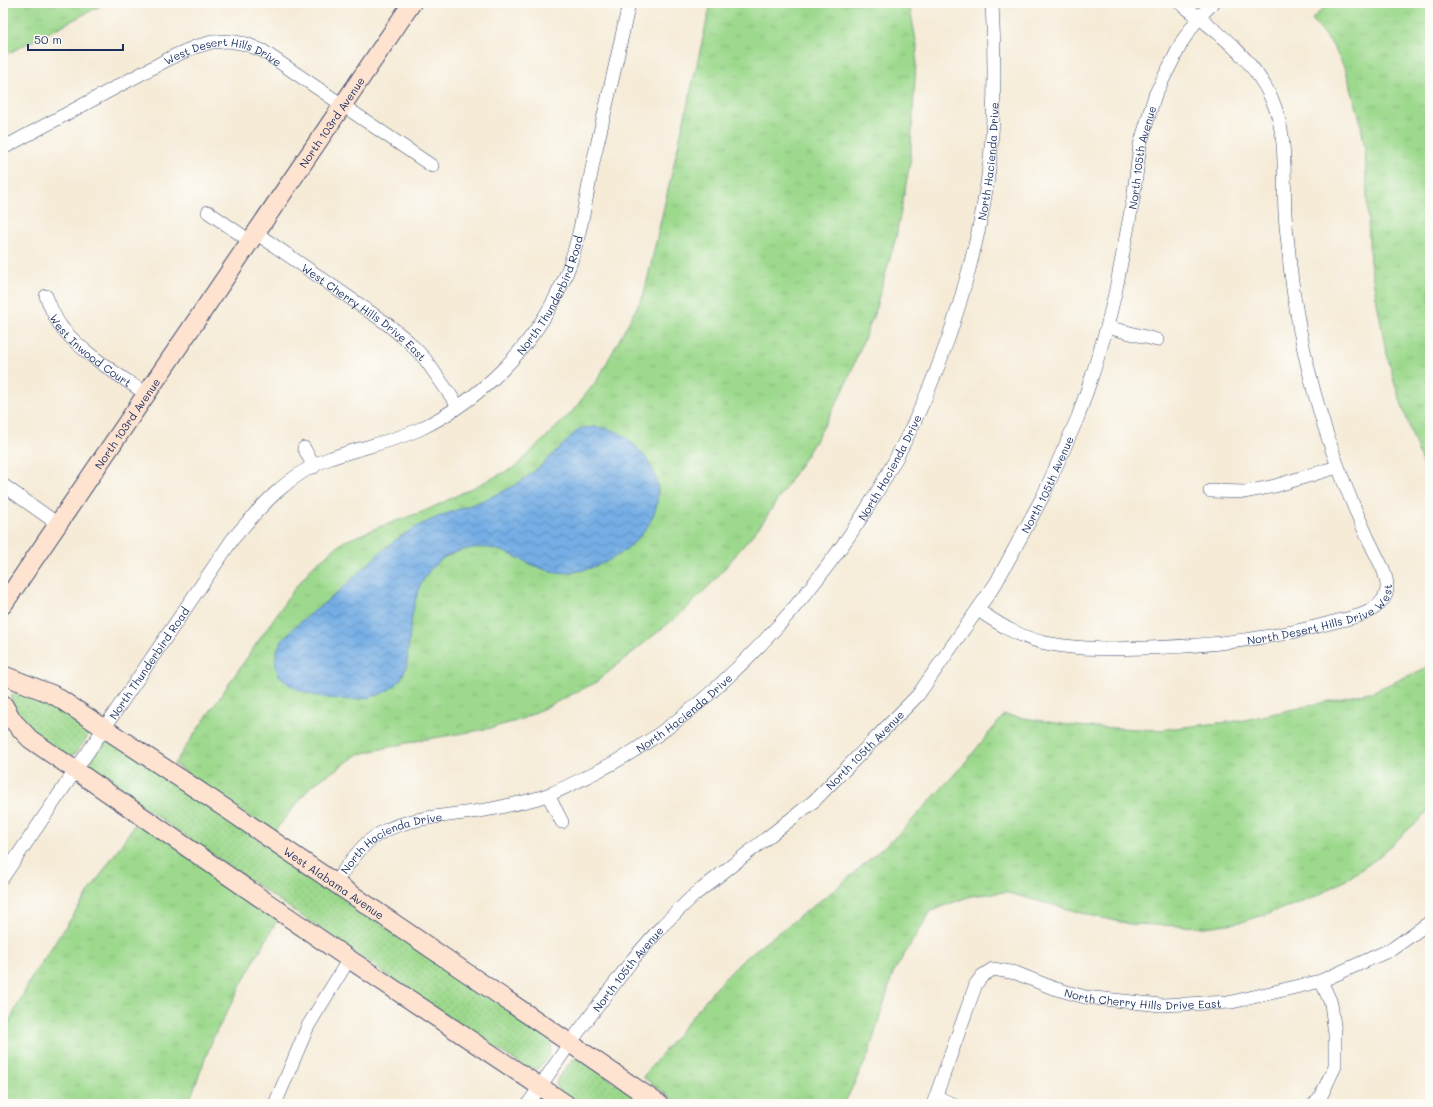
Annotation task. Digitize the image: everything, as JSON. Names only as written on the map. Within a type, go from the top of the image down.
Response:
[{"type":"street","name":"North 103rd Avenue","points":[[3,605],[412,3]]},
{"type":"street","name":"North Thunderbird Road","points":[[3,877],[232,540],[258,510],[277,491],[298,475],[329,458],[395,439],[421,428],[458,406],[494,378],[519,353],[539,326],[562,284],[576,242],[629,3]]},
{"type":"street","name":"North Hacienda Drive","points":[[335,883],[369,841],[392,828],[429,818],[491,809],[548,795],[599,771],[648,742],[684,716],[734,672],[788,615],[819,578],[852,533],[889,473],[922,407],[936,374],[958,312],[978,234],[990,160],[995,91],[992,3]]},
{"type":"street","points":[[1180,3],[1199,17]]},
{"type":"street","name":"North 105th Avenue","points":[[528,1104],[570,1043],[633,959],[663,925],[694,896],[814,801],[918,696],[978,610],[1014,551],[1060,460],[1078,417],[1107,327],[1123,258],[1140,145],[1148,115],[1155,95],[1172,59],[1199,17],[1213,3]]},
{"type":"street","name":"North Desert Hills Drive West","points":[[978,610],[1017,634],[1035,640],[1066,646],[1112,650],[1197,647],[1303,630],[1360,615],[1372,610],[1383,600],[1387,592],[1386,578],[1337,467],[1319,409],[1300,335],[1285,214],[1283,140],[1280,120],[1263,82],[1248,61],[1229,41],[1199,17]]},
{"type":"street","name":"West Desert Hills Drive","points":[[3,148],[176,55],[212,42],[228,40],[246,44],[263,51],[432,166]]},
{"type":"street","points":[[208,212],[253,237]]},
{"type":"street","name":"West Cherry Hills Drive East","points":[[253,237],[386,323],[409,342],[425,359],[458,406]]},
{"type":"street","name":"West Inwood Court","points":[[46,296],[54,317],[63,330],[80,346],[146,394]]},
{"type":"street","points":[[1107,327],[1157,340]]},
{"type":"street","points":[[304,448],[314,467]]},
{"type":"street","points":[[1210,490],[1246,492],[1275,486],[1337,467]]},
{"type":"street","points":[[3,485],[58,524]]},
{"type":"street","name":"West Alabama Avenue","points":[[3,675],[54,695],[335,883],[659,1104]]},
{"type":"street","points":[[3,704],[13,721],[26,735],[349,959],[566,1104]]},
{"type":"street","points":[[548,795],[562,822]]},
{"type":"street","name":"North Cherry Hills Drive East","points":[[935,1101],[976,984],[992,970],[1016,973],[1053,988],[1085,997],[1161,1005],[1232,1002],[1321,981],[1392,949],[1430,922]]},
{"type":"street","points":[[275,1104],[308,1026],[349,959]]},
{"type":"street","points":[[1314,1104],[1320,1096],[1335,1066],[1335,1034],[1331,1004],[1321,981]]},
{"type":"street","points":[[935,1101],[952,1104]]},
{"type":"green space","points":[[3,3],[106,3],[3,56]]},
{"type":"green space","points":[[711,3],[909,3],[917,46],[910,163],[896,237],[874,314],[844,389],[806,456],[763,522],[714,581],[685,610],[595,683],[520,720],[487,729],[416,741],[359,754],[311,786],[273,833],[174,764],[292,592],[314,565],[343,542],[379,527],[427,510],[515,467],[571,413],[598,379],[644,294]]},
{"type":"green space","points":[[1329,3],[1430,3],[1430,486],[1395,385],[1385,347],[1370,262],[1365,150],[1360,119],[1346,71],[1333,46],[1312,19]]},
{"type":"green space","points":[[1430,664],[1430,810],[1376,859],[1346,880],[1311,899],[1242,922],[1205,927],[1130,924],[1097,917],[1005,892],[970,896],[931,911],[893,973],[868,1056],[844,1104],[680,1104],[643,1077],[717,986],[745,958],[838,887],[904,829],[963,765],[1004,715],[1075,726],[1159,730],[1245,720],[1374,691],[1428,667]]},
{"type":"green space","points":[[19,690],[40,693],[89,727],[87,738],[75,754],[67,755],[28,730],[10,703],[12,695]]},
{"type":"green space","points":[[109,741],[113,741],[551,1040],[552,1044],[550,1054],[547,1059],[540,1067],[531,1071],[426,1002],[90,770],[91,762],[95,753],[102,745]]},
{"type":"green space","points":[[141,815],[282,912],[213,1038],[188,1104],[3,1104],[3,1036],[10,1020],[33,975]]},
{"type":"green space","points":[[573,1059],[580,1059],[647,1104],[576,1104],[561,1094],[556,1084],[558,1078]]},
{"type":"water","points":[[595,427],[609,429],[620,433],[639,450],[653,470],[658,491],[655,510],[646,528],[632,544],[614,557],[594,567],[573,572],[545,570],[509,554],[496,550],[483,548],[467,549],[454,553],[442,559],[432,567],[420,588],[413,612],[407,665],[401,679],[394,686],[377,695],[367,698],[346,700],[306,693],[292,686],[280,676],[276,665],[276,658],[277,650],[283,639],[297,625],[337,593],[385,548],[406,533],[430,520],[492,497],[515,485],[541,466],[579,429]]}]
